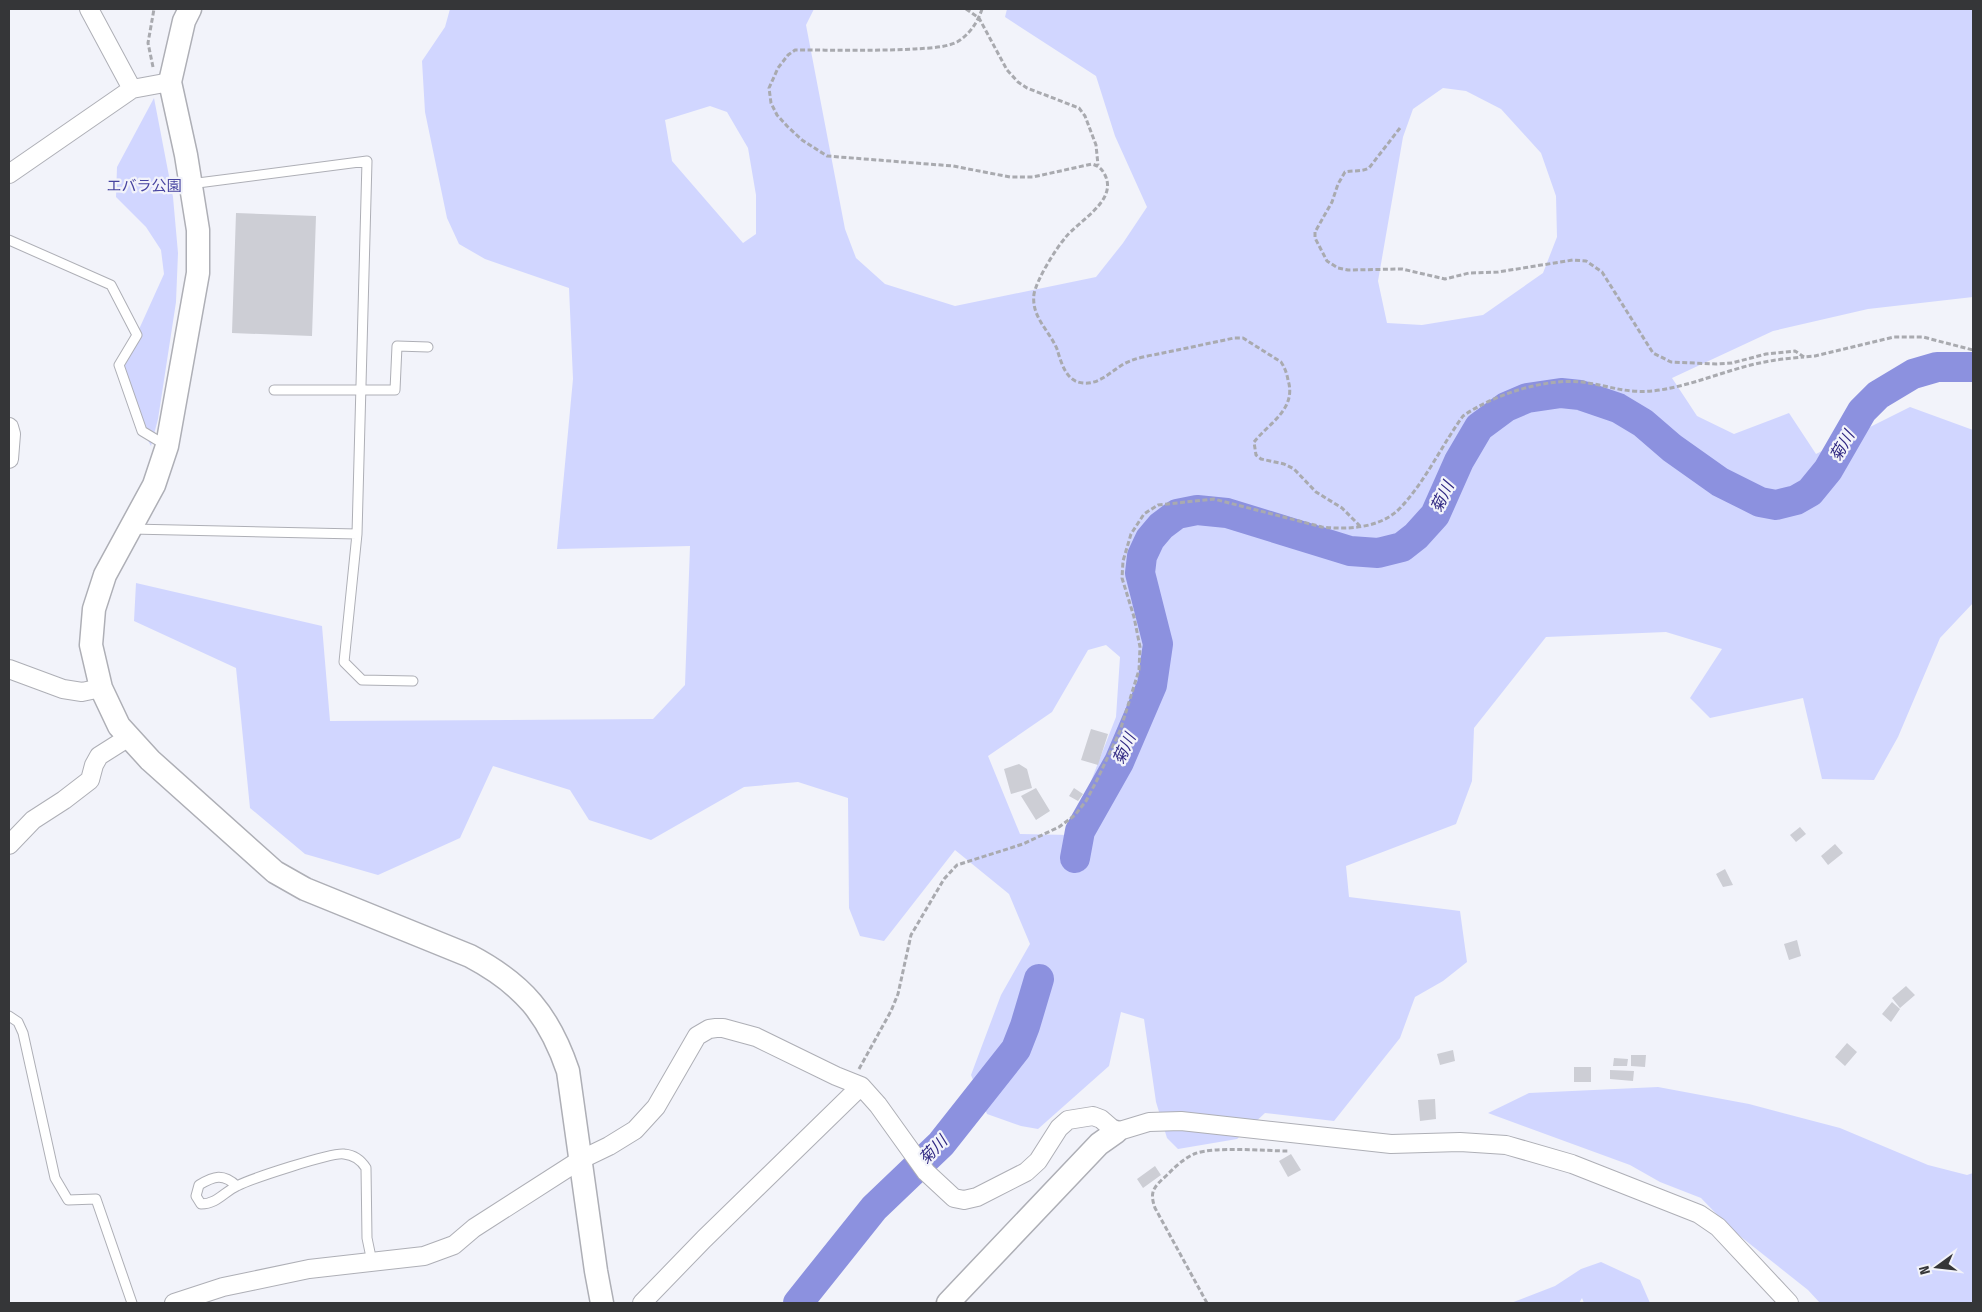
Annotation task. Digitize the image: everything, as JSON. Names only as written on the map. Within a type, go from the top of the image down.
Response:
[{"type":"street","points":[[89,9],[132,89]]},
{"type":"street","points":[[190,9],[184,21],[170,82],[198,230],[198,273],[167,446],[154,485],[105,575],[94,608],[92,645],[101,688],[119,726],[150,760],[275,872],[305,889],[489,965],[521,991],[548,1024],[559,1046],[568,1071],[602,1303]]},
{"type":"street","points":[[9,174],[132,89],[170,82]]},
{"type":"street","points":[[9,427],[11,434],[9,459]]},
{"type":"street","points":[[9,670],[63,689],[82,692],[101,688]]},
{"type":"street","points":[[9,845],[33,820],[86,784],[90,780],[94,765],[99,756],[129,737]]},
{"type":"street","points":[[174,1303],[223,1287],[309,1269],[424,1256],[454,1245],[474,1228],[580,1160],[609,1146],[635,1130],[656,1107],[697,1036],[709,1030],[722,1028],[756,1037],[836,1076],[857,1083],[878,1105],[926,1172],[954,1198],[964,1200],[977,1197],[1026,1172],[1038,1161],[1058,1128],[1068,1120],[1093,1116],[1101,1119],[1116,1132]]},
{"type":"street","points":[[642,1303],[857,1083]]},
{"type":"street","points":[[948,1303],[1099,1144],[1116,1132],[1149,1122],[1181,1121],[1391,1144],[1460,1142],[1506,1145],[1539,1153],[1699,1214],[1718,1226],[1788,1303]]},
{"type":"lane","points":[[190,184],[366,160],[357,534],[344,662],[362,680],[413,682]]},
{"type":"lane","points":[[9,240],[111,284],[137,335],[118,365],[142,431],[167,446]]},
{"type":"lane","points":[[274,390],[394,390],[397,346],[428,347]]},
{"type":"lane","points":[[130,529],[357,534]]},
{"type":"lane","points":[[9,1016],[18,1022],[23,1033],[55,1178],[68,1200],[96,1200],[132,1303]]},
{"type":"lane","points":[[237,1186],[320,1158],[342,1154],[353,1156],[366,1168],[367,1238],[372,1262]]},
{"type":"path","points":[[154,9],[148,43],[155,76],[170,82]]},
{"type":"path","points":[[966,9],[979,18],[1007,70],[1018,82],[1027,88],[1079,108],[1096,145],[1098,166]]},
{"type":"path","points":[[982,9],[979,18],[970,32],[956,42],[938,47],[894,50],[795,50],[788,55],[778,68],[770,88],[771,103],[777,115],[787,126],[802,140],[827,156],[953,166],[1010,177],[1033,176],[1092,164],[1102,168],[1107,179],[1108,191],[1100,204],[1066,236],[1044,273],[1034,295],[1035,311],[1040,323],[1052,336],[1063,367],[1069,376],[1082,383],[1095,382],[1134,359],[1234,338],[1243,338],[1281,362],[1290,386],[1286,409],[1254,442],[1256,455],[1260,459],[1284,464],[1294,470],[1316,492],[1342,508],[1360,526]]},
{"type":"path","points":[[1400,128],[1370,168],[1363,171],[1345,172],[1338,184],[1332,202],[1315,232],[1314,238],[1327,261],[1338,268],[1348,270],[1402,269],[1445,279],[1469,273],[1498,272],[1573,260],[1586,260],[1602,272],[1653,353],[1671,362],[1732,363],[1766,354],[1795,351],[1804,357]]},
{"type":"path","points":[[857,1083],[898,994],[911,935],[944,880],[957,865],[1023,844],[1060,827],[1075,815],[1086,801],[1097,780],[1120,732],[1139,670],[1140,647],[1134,617],[1122,578],[1123,561],[1131,534],[1144,514],[1158,505],[1214,498],[1322,527],[1335,528],[1372,525],[1385,519],[1402,507],[1463,416],[1478,406],[1500,396],[1531,387],[1581,382],[1633,392],[1661,390],[1770,361],[1815,356],[1894,337],[1923,337],[1973,350]]},
{"type":"path","points":[[1207,1303],[1155,1208],[1152,1197],[1153,1190],[1158,1182],[1184,1159],[1205,1150],[1292,1151]]},
{"type":"green space","points":[[450,9],[814,9],[806,25],[845,229],[856,258],[885,284],[955,306],[1096,277],[1123,243],[1147,207],[1115,136],[1096,76],[1005,17],[1007,9],[1973,9],[1973,297],[1868,309],[1773,331],[1672,378],[1697,416],[1734,434],[1789,413],[1816,454],[1910,407],[1973,430],[1973,603],[1940,638],[1898,737],[1874,780],[1822,779],[1803,698],[1710,718],[1690,698],[1722,649],[1666,632],[1546,637],[1474,728],[1472,781],[1456,824],[1346,866],[1349,897],[1460,911],[1467,962],[1443,981],[1415,997],[1400,1038],[1334,1121],[1265,1113],[1237,1139],[1178,1149],[1167,1138],[1156,1102],[1144,1019],[1121,1012],[1109,1066],[1038,1129],[1021,1126],[987,1114],[971,1075],[1001,995],[1030,944],[1009,894],[955,850],[884,941],[860,936],[849,908],[848,798],[798,782],[744,787],[651,840],[589,820],[570,790],[493,766],[460,838],[378,875],[305,854],[250,808],[236,668],[134,621],[136,583],[322,626],[330,721],[653,719],[685,685],[690,546],[557,549],[573,379],[569,288],[485,259],[459,244],[447,218],[425,112],[422,61],[445,27]],"holes":[[[1443,88],[1466,91],[1501,109],[1541,153],[1556,196],[1557,237],[1543,273],[1483,315],[1422,325],[1387,323],[1378,281],[1403,137],[1413,109]],[[710,106],[727,112],[748,148],[756,195],[756,234],[743,243],[672,161],[665,120]],[[1106,645],[1120,657],[1116,717],[1070,835],[1020,834],[988,756],[1052,712],[1088,650]]]},
{"type":"green space","name":"エバラ公園","points":[[154,98],[173,197],[178,253],[176,302],[158,419],[151,446],[145,435],[124,370],[126,358],[164,274],[161,250],[146,227],[116,197],[117,167]]},
{"type":"green space","points":[[1658,1087],[1749,1104],[1840,1128],[1928,1165],[1967,1175],[1973,1173],[1973,1303],[1820,1303],[1808,1290],[1731,1229],[1701,1198],[1660,1182],[1630,1165],[1488,1113],[1529,1093]]},
{"type":"green space","points":[[1601,1262],[1640,1280],[1650,1303],[1584,1303],[1582,1298],[1579,1303],[1511,1303],[1555,1286],[1581,1269]]},
{"type":"building","points":[[236,213],[316,216],[312,336],[232,333]]},
{"type":"building","points":[[1091,729],[1108,734],[1098,765],[1081,760]]},
{"type":"building","points":[[1019,764],[1027,769],[1032,788],[1011,794],[1004,769]]},
{"type":"building","points":[[1036,788],[1050,811],[1036,820],[1021,796]]},
{"type":"building","points":[[1074,788],[1083,794],[1078,801],[1069,796]]},
{"type":"building","points":[[1800,827],[1806,834],[1796,842],[1790,835]]},
{"type":"building","points":[[1835,844],[1843,853],[1828,865],[1821,856]]},
{"type":"building","points":[[1725,869],[1733,885],[1723,887],[1716,874]]},
{"type":"building","points":[[1797,940],[1801,956],[1789,960],[1784,944]]},
{"type":"building","points":[[1906,986],[1915,995],[1900,1008],[1892,998]]},
{"type":"building","points":[[1892,1002],[1900,1009],[1891,1022],[1882,1014]]},
{"type":"building","points":[[1847,1043],[1857,1052],[1845,1066],[1835,1057]]},
{"type":"building","points":[[1453,1050],[1455,1061],[1440,1065],[1437,1054]]},
{"type":"building","points":[[1631,1055],[1646,1055],[1645,1067],[1631,1066]]},
{"type":"building","points":[[1614,1058],[1628,1059],[1627,1066],[1613,1066]]},
{"type":"building","points":[[1574,1067],[1591,1067],[1591,1082],[1574,1082]]},
{"type":"building","points":[[1610,1070],[1634,1071],[1633,1081],[1610,1079]]},
{"type":"building","points":[[1435,1099],[1436,1119],[1420,1121],[1418,1100]]},
{"type":"building","points":[[1291,1154],[1301,1170],[1288,1177],[1279,1161]]},
{"type":"building","points":[[1155,1166],[1161,1175],[1143,1188],[1137,1179]]},
{"type":"waterway","name":"菊川","points":[[1075,858],[1080,831],[1119,762],[1152,685],[1158,644],[1140,573],[1142,556],[1150,539],[1161,526],[1177,514],[1197,510],[1227,513],[1350,551],[1378,553],[1402,547],[1416,536],[1435,515],[1459,461],[1479,427],[1506,407],[1527,398],[1561,393],[1580,395],[1618,408],[1643,423],[1672,448],[1720,482],[1760,502],[1776,505],[1796,500],[1810,492],[1828,470],[1862,411],[1878,395],[1913,374],[1937,367],[1973,367]]},
{"type":"waterway","name":"菊川","points":[[798,1303],[874,1208],[941,1144],[1016,1049],[1039,979]]}]
